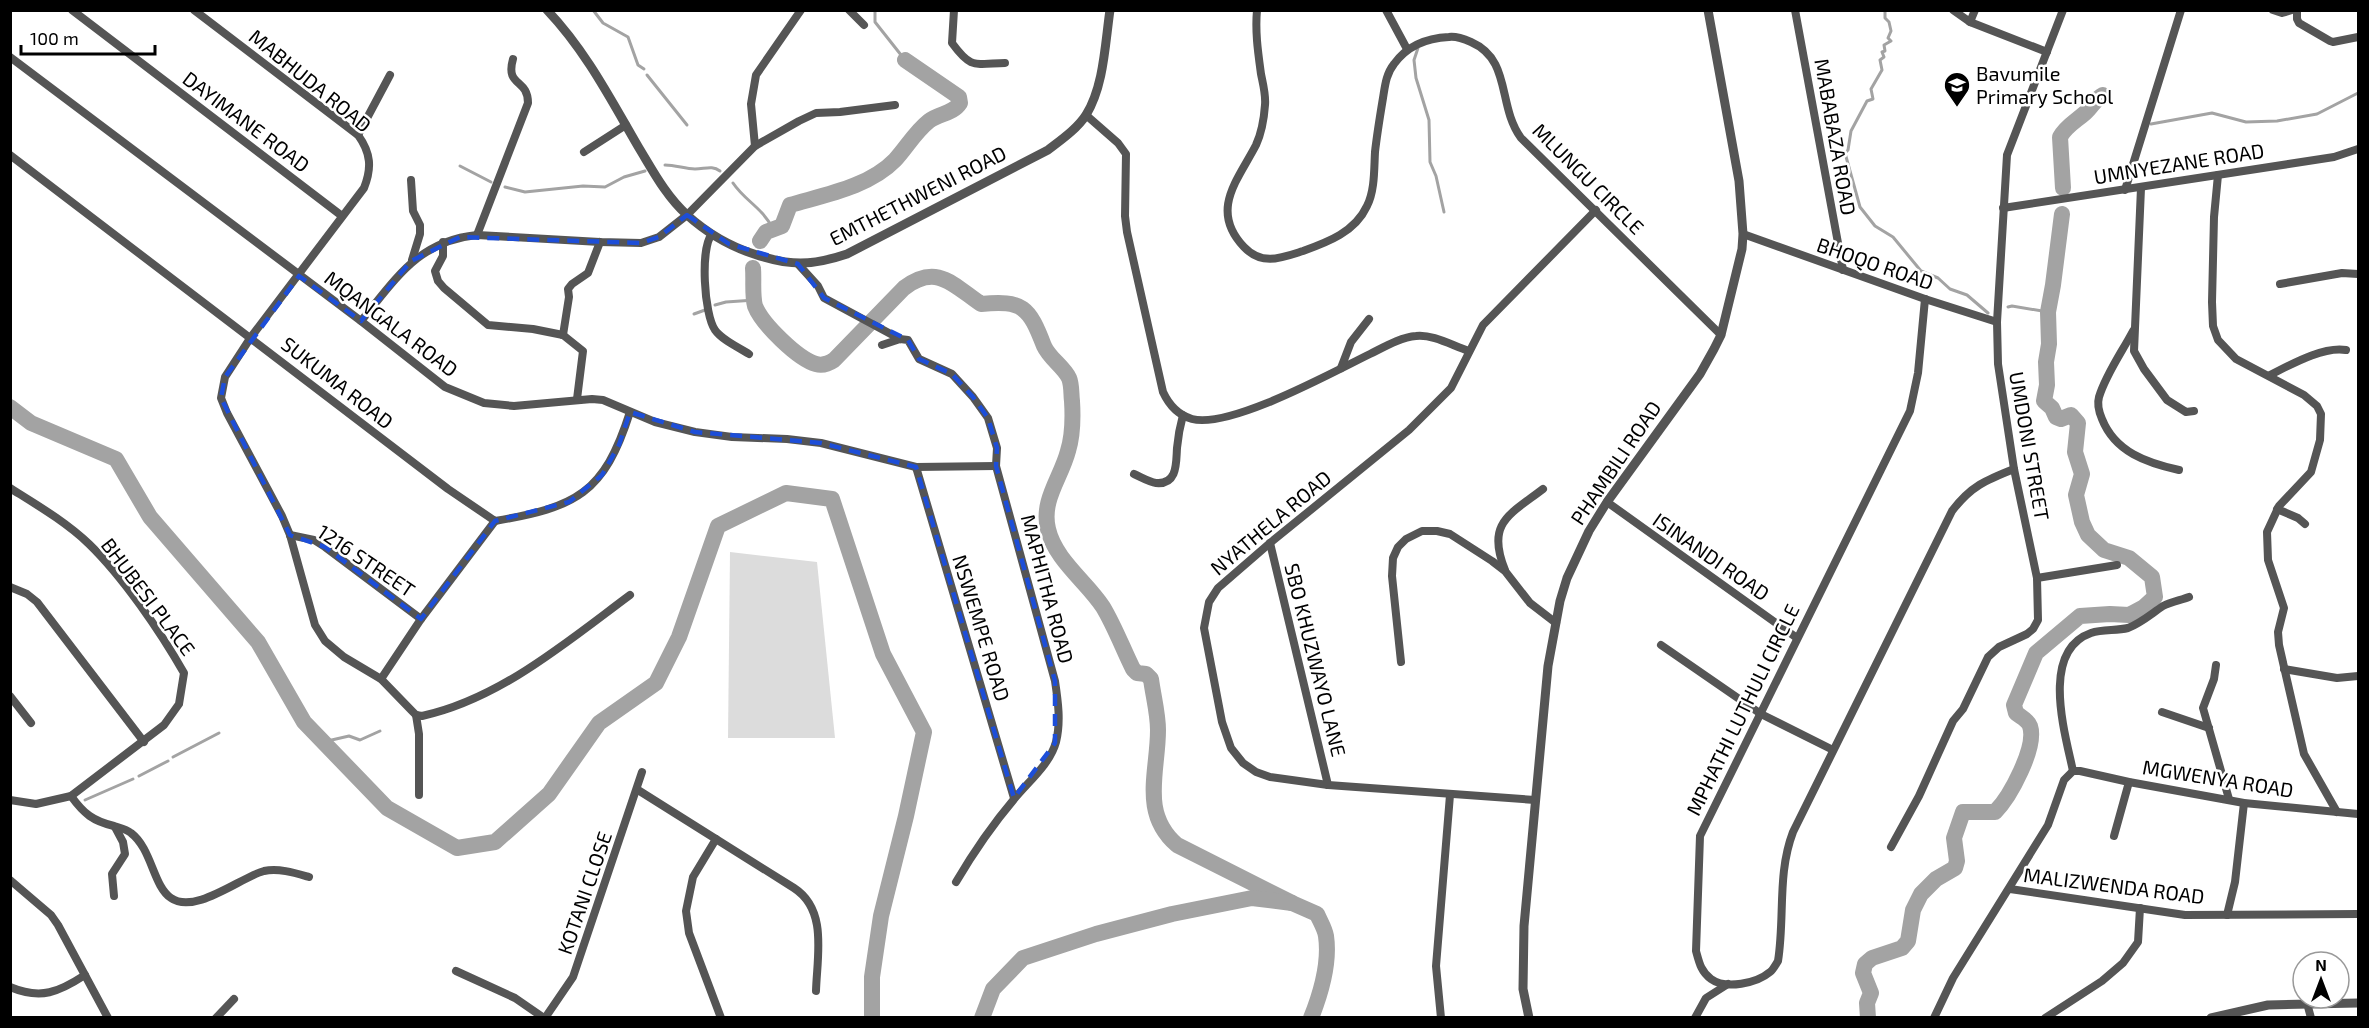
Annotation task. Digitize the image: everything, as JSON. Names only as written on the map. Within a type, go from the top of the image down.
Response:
[{"type":"street","name":"DAYIMANE ROAD","points":[[72,10],[342,216]]},
{"type":"street","name":"MABHUDA ROAD","points":[[195,10],[358,135],[370,158],[369,174],[364,188],[251,337],[225,376],[221,398],[290,535],[315,625],[326,641],[344,657],[381,679],[414,713]]},
{"type":"street","name":"EMTHETHWENI ROAD","points":[[548,10],[580,49],[662,186],[687,215],[712,234],[748,252],[772,260],[798,264],[823,262],[848,254],[878,240],[1048,150],[1073,130],[1086,115],[1098,80],[1110,10]]},
{"type":"street","points":[[755,146],[751,104],[756,75],[801,10]]},
{"type":"street","points":[[849,10],[864,25]]},
{"type":"street","points":[[954,10],[952,43],[968,63],[1005,63]]},
{"type":"street","points":[[1257,10],[1257,45],[1265,103],[1262,130],[1229,195],[1227,210],[1230,225],[1237,240],[1249,252],[1265,260],[1275,260],[1324,243],[1346,232],[1360,218],[1368,205],[1372,190],[1377,130],[1386,78],[1393,65],[1407,49],[1386,10]]},
{"type":"street","name":"PHAMBILI ROAD","points":[[1529,1017],[1523,989],[1523,949],[1535,800],[1548,666],[1567,578],[1589,531],[1607,502],[1700,374],[1721,335],[1742,249],[1739,181],[1708,10]]},
{"type":"street","name":"MABABAZA ROAD","points":[[1795,10],[1843,270]]},
{"type":"street","points":[[1953,10],[1970,22],[2047,51]]},
{"type":"street","points":[[1970,22],[1975,10]]},
{"type":"street","name":"UMDONI STREET","points":[[1891,847],[1920,796],[1950,728],[1963,709],[1988,657],[1999,647],[2033,629],[2038,611],[2037,578],[2014,469],[1998,364],[1997,322],[2007,155],[2063,10]]},
{"type":"street","points":[[2125,190],[2181,10]]},
{"type":"street","points":[[2273,10],[2282,13],[2292,10]]},
{"type":"street","points":[[2297,10],[2296,19],[2299,23],[2330,41],[2358,37]]},
{"type":"street","name":"MLUNGU CIRCLE","points":[[1407,49],[1421,42],[1451,36],[1465,40],[1488,52],[1499,71],[1513,127],[1521,138],[1721,335]]},
{"type":"street","name":"MQANGALA ROAD","points":[[10,57],[361,321],[445,387],[483,403],[514,406],[578,399],[603,400],[655,422],[695,432],[821,443],[916,467],[996,466]]},
{"type":"street","points":[[477,235],[528,103],[525,90],[511,75],[513,59]]},
{"type":"street","points":[[358,135],[390,75]]},
{"type":"street","points":[[361,321],[411,261],[443,242],[477,235],[641,243],[659,237],[687,215],[755,146],[816,113],[895,105]]},
{"type":"street","points":[[1086,115],[1119,143],[1126,154],[1125,216],[1151,341],[1163,392],[1172,406],[1183,415],[1191,419],[1213,419],[1261,406],[1402,339],[1415,336],[1425,336],[1468,351]]},
{"type":"street","points":[[584,152],[626,125]]},
{"type":"street","name":"UMNYEZANE ROAD","points":[[2003,208],[2334,157],[2358,149]]},
{"type":"street","name":"SUKUMA ROAD","points":[[10,155],[448,489],[495,521]]},
{"type":"street","points":[[2218,175],[2214,217],[2212,302],[2214,332],[2230,354],[2270,375],[2313,402],[2319,409],[2322,420],[2320,440],[2312,472],[2292,490],[2277,509],[2267,532],[2266,544],[2268,560],[2284,608],[2278,632],[2284,669],[2304,754],[2337,812]]},
{"type":"street","points":[[411,180],[413,211],[420,225],[420,234],[411,261]]},
{"type":"street","points":[[2141,188],[2133,329],[2134,351],[2163,396],[2186,412],[2194,411]]},
{"type":"street","name":"NYATHELA ROAD","points":[[1535,800],[1328,785],[1270,777],[1256,772],[1243,763],[1231,748],[1222,722],[1204,638],[1205,617],[1209,602],[1218,588],[1409,430],[1451,388],[1483,325],[1596,210]]},
{"type":"street","points":[[712,234],[708,239],[705,255],[706,290],[711,322],[718,334],[749,354]]},
{"type":"street","name":"BHOQO ROAD","points":[[1743,234],[1925,299],[1997,322]]},
{"type":"street","points":[[443,242],[443,256],[435,271],[438,281],[488,325],[533,329],[563,335],[583,352],[578,399]]},
{"type":"street","points":[[563,335],[569,297],[568,289],[588,273],[600,242]]},
{"type":"street","points":[[798,264],[818,285],[824,298],[900,339]]},
{"type":"street","points":[[2280,284],[2342,273],[2358,274]]},
{"type":"street","name":"MPHATHI LUTHULI CIRCLE","points":[[1728,984],[1713,981],[1700,968],[1696,951],[1700,836],[1910,411],[1918,373],[1925,299]]},
{"type":"street","points":[[1341,368],[1350,342],[1369,319]]},
{"type":"street","points":[[2133,329],[2103,387],[2098,404],[2100,414],[2106,430],[2120,446],[2148,462],[2179,470]]},
{"type":"street","points":[[882,345],[900,339]]},
{"type":"street","name":"MAPHITHA ROAD","points":[[900,339],[908,340],[919,359],[952,374],[988,418],[997,448],[996,466],[1050,659],[1059,710],[1055,743],[1044,764],[1014,798],[967,862],[956,882]]},
{"type":"street","points":[[2270,375],[2291,364],[2330,350],[2346,350]]},
{"type":"street","points":[[381,679],[421,619],[495,521],[546,511],[570,502],[586,490],[602,475],[619,446],[630,412]]},
{"type":"street","points":[[1134,474],[1154,483],[1163,483],[1171,479],[1177,465],[1177,449],[1183,415]]},
{"type":"street","name":"NSWEMPE ROAD","points":[[916,467],[1014,798]]},
{"type":"street","points":[[1695,1017],[1706,998],[1728,984],[1759,979],[1771,972],[1778,961],[1785,851],[1833,750],[1952,511],[1965,494],[1981,482],[2014,469]]},
{"type":"street","name":"BHUBESI PLACE","points":[[10,488],[47,511],[89,544],[158,631],[184,673],[179,704],[165,725],[71,796],[36,804],[10,800]]},
{"type":"street","points":[[1543,489],[1505,519],[1500,527],[1497,540],[1498,553],[1505,571],[1530,603],[1556,623]]},
{"type":"street","name":"ISINANDI ROAD","points":[[1607,502],[1797,638]]},
{"type":"street","points":[[2277,509],[2298,518],[2305,524]]},
{"type":"street","points":[[1401,662],[1392,576],[1393,558],[1398,547],[1406,539],[1422,531],[1450,534],[1505,571]]},
{"type":"street","name":"1216 STREET","points":[[290,535],[319,544],[421,619]]},
{"type":"street","name":"SBO KHUZWAYO LANE","points":[[1270,543],[1328,785]]},
{"type":"street","points":[[2037,578],[2117,565]]},
{"type":"street","points":[[10,587],[27,594],[37,602],[144,742]]},
{"type":"street","points":[[419,795],[419,734],[414,713],[431,714],[467,702],[511,678],[548,657],[630,595]]},
{"type":"street","points":[[1935,1017],[1953,978],[2048,825],[2064,780],[2073,771],[2066,744],[2060,684],[2064,658],[2072,645],[2090,633],[2130,627],[2165,605],[2189,597]]},
{"type":"street","points":[[1661,645],[1761,714],[1833,750]]},
{"type":"street","points":[[2216,665],[2214,680],[2203,702],[2204,716],[2229,799]]},
{"type":"street","points":[[2284,669],[2337,678],[2358,676]]},
{"type":"street","points":[[10,696],[31,723]]},
{"type":"street","points":[[2162,712],[2209,728]]},
{"type":"street","name":"MGWENYA ROAD","points":[[2073,771],[2244,803],[2358,814]]},
{"type":"street","name":"KOTANI CLOSE","points":[[545,1017],[573,977],[638,790],[642,772]]},
{"type":"street","points":[[2114,836],[2129,782]]},
{"type":"street","points":[[638,790],[794,888],[806,898],[818,924],[816,991]]},
{"type":"street","points":[[1441,1017],[1436,966],[1450,795]]},
{"type":"street","points":[[71,796],[82,813],[90,819],[131,833],[141,843],[162,890],[174,901],[183,902],[213,895],[266,871],[290,872],[309,877]]},
{"type":"street","points":[[2227,915],[2235,882],[2244,803]]},
{"type":"street","points":[[114,896],[112,874],[126,854],[115,827]]},
{"type":"street","points":[[716,838],[693,877],[686,911],[689,933],[721,1017]]},
{"type":"street","points":[[10,880],[51,915],[73,950],[108,1017]]},
{"type":"street","name":"MALIZWENDA ROAD","points":[[2010,889],[2185,915],[2358,914]]},
{"type":"street","points":[[2044,1017],[2102,981],[2122,963],[2138,942],[2140,908]]},
{"type":"street","points":[[456,971],[515,998],[545,1017]]},
{"type":"street","points":[[10,987],[33,994],[49,994],[67,987],[85,975]]},
{"type":"street","points":[[216,1017],[234,999]]},
{"type":"street","points":[[2211,1017],[2268,1005],[2291,1004]]},
{"type":"highlighted area","points":[[687,215],[729,244],[798,264],[824,298],[908,340],[919,359],[952,374],[973,397],[988,418],[997,448],[996,466],[1055,681],[1055,743],[1014,798],[916,467],[821,443],[695,432],[630,412],[619,445],[602,475],[569,502],[495,521],[421,619],[325,547],[290,535],[227,413],[221,398],[225,377],[299,276],[361,321],[411,261],[460,237],[641,243],[659,237]]},
{"type":"shaded area","points":[[730,552],[817,562],[835,738],[728,738]]},
{"type":"waterway","points":[[593,10],[603,23],[628,37],[638,65],[644,69]]},
{"type":"waterway","points":[[875,10],[875,22],[905,60]]},
{"type":"waterway","points":[[1885,10],[1885,18],[1889,22],[1891,31],[1888,38],[1891,41],[1884,45],[1885,51],[1882,52],[1884,57],[1880,60],[1882,70],[1871,89],[1873,99],[1867,101],[1851,131],[1848,150],[1845,153],[1860,207],[1875,226],[1893,237],[1921,271],[1938,278],[1950,289],[1967,295],[1988,313]]},
{"type":"waterway","points":[[1418,48],[1414,60],[1416,78],[1429,120],[1430,162],[1436,176],[1444,212]]},
{"type":"waterway","points":[[760,241],[766,232],[782,226],[790,205],[846,189],[872,177],[895,160],[929,121],[957,107],[960,103],[959,97],[905,60]]},
{"type":"waterway","points":[[647,75],[687,125]]},
{"type":"waterway","points":[[2151,124],[2212,113],[2246,122],[2277,121],[2317,114],[2358,93]]},
{"type":"waterway","points":[[2063,188],[2060,137],[2103,95]]},
{"type":"waterway","points":[[665,165],[691,169],[711,168],[720,171]]},
{"type":"waterway","points":[[460,166],[491,182]]},
{"type":"waterway","points":[[505,187],[525,192],[583,186],[605,187],[624,177],[645,171]]},
{"type":"waterway","points":[[733,183],[764,215],[773,229]]},
{"type":"waterway","points":[[1868,1018],[1867,1003],[1871,993],[1863,973],[1865,964],[1872,958],[1902,948],[1908,941],[1913,910],[1921,894],[1936,879],[1955,868],[1957,861],[1954,838],[1963,812],[1995,812],[2015,784],[2021,771],[2030,746],[2031,735],[2029,724],[2016,713],[2014,705],[2036,653],[2080,616],[2129,615],[2144,607],[2155,597],[2152,577],[2129,558],[2104,550],[2088,535],[2082,522],[2076,495],[2082,474],[2075,452],[2078,423],[2071,415],[2061,419],[2056,417],[2052,408],[2044,401],[2049,344],[2048,312],[2062,214]]},
{"type":"waterway","points":[[753,268],[754,302],[765,322],[791,348],[808,361],[819,365],[834,360],[904,288],[926,277],[935,277],[953,284],[981,304],[1015,305],[1029,315],[1047,351],[1069,378],[1071,387],[1071,439],[1065,461],[1049,499],[1048,529],[1064,561],[1103,607],[1133,669],[1137,673],[1146,674],[1151,679],[1158,724],[1154,776],[1158,819],[1166,833],[1177,845],[1292,903]]},
{"type":"waterway","points":[[715,305],[755,300]]},
{"type":"waterway","points":[[2008,307],[2048,312]]},
{"type":"waterway","points":[[694,314],[705,310]]},
{"type":"waterway","points":[[10,407],[31,423],[116,459],[150,517],[258,642],[304,722],[387,808],[457,848],[495,842],[549,794],[599,723],[656,683],[679,637],[718,526],[786,493],[832,499],[883,654],[924,732],[881,916],[872,977],[872,1018]]},
{"type":"waterway","points":[[323,742],[349,736],[360,740],[380,731]]},
{"type":"waterway","points":[[173,757],[219,733]]},
{"type":"waterway","points":[[139,776],[168,761]]},
{"type":"waterway","points":[[85,800],[133,779]]},
{"type":"waterway","points":[[982,1018],[993,989],[1023,958],[1096,934],[1172,914],[1252,898],[1292,903],[1317,914],[1325,933],[1327,957],[1321,988],[1311,1018]]},
{"type":"place","name":"Bavumile Primary School","points":[[1957,108]]}]
